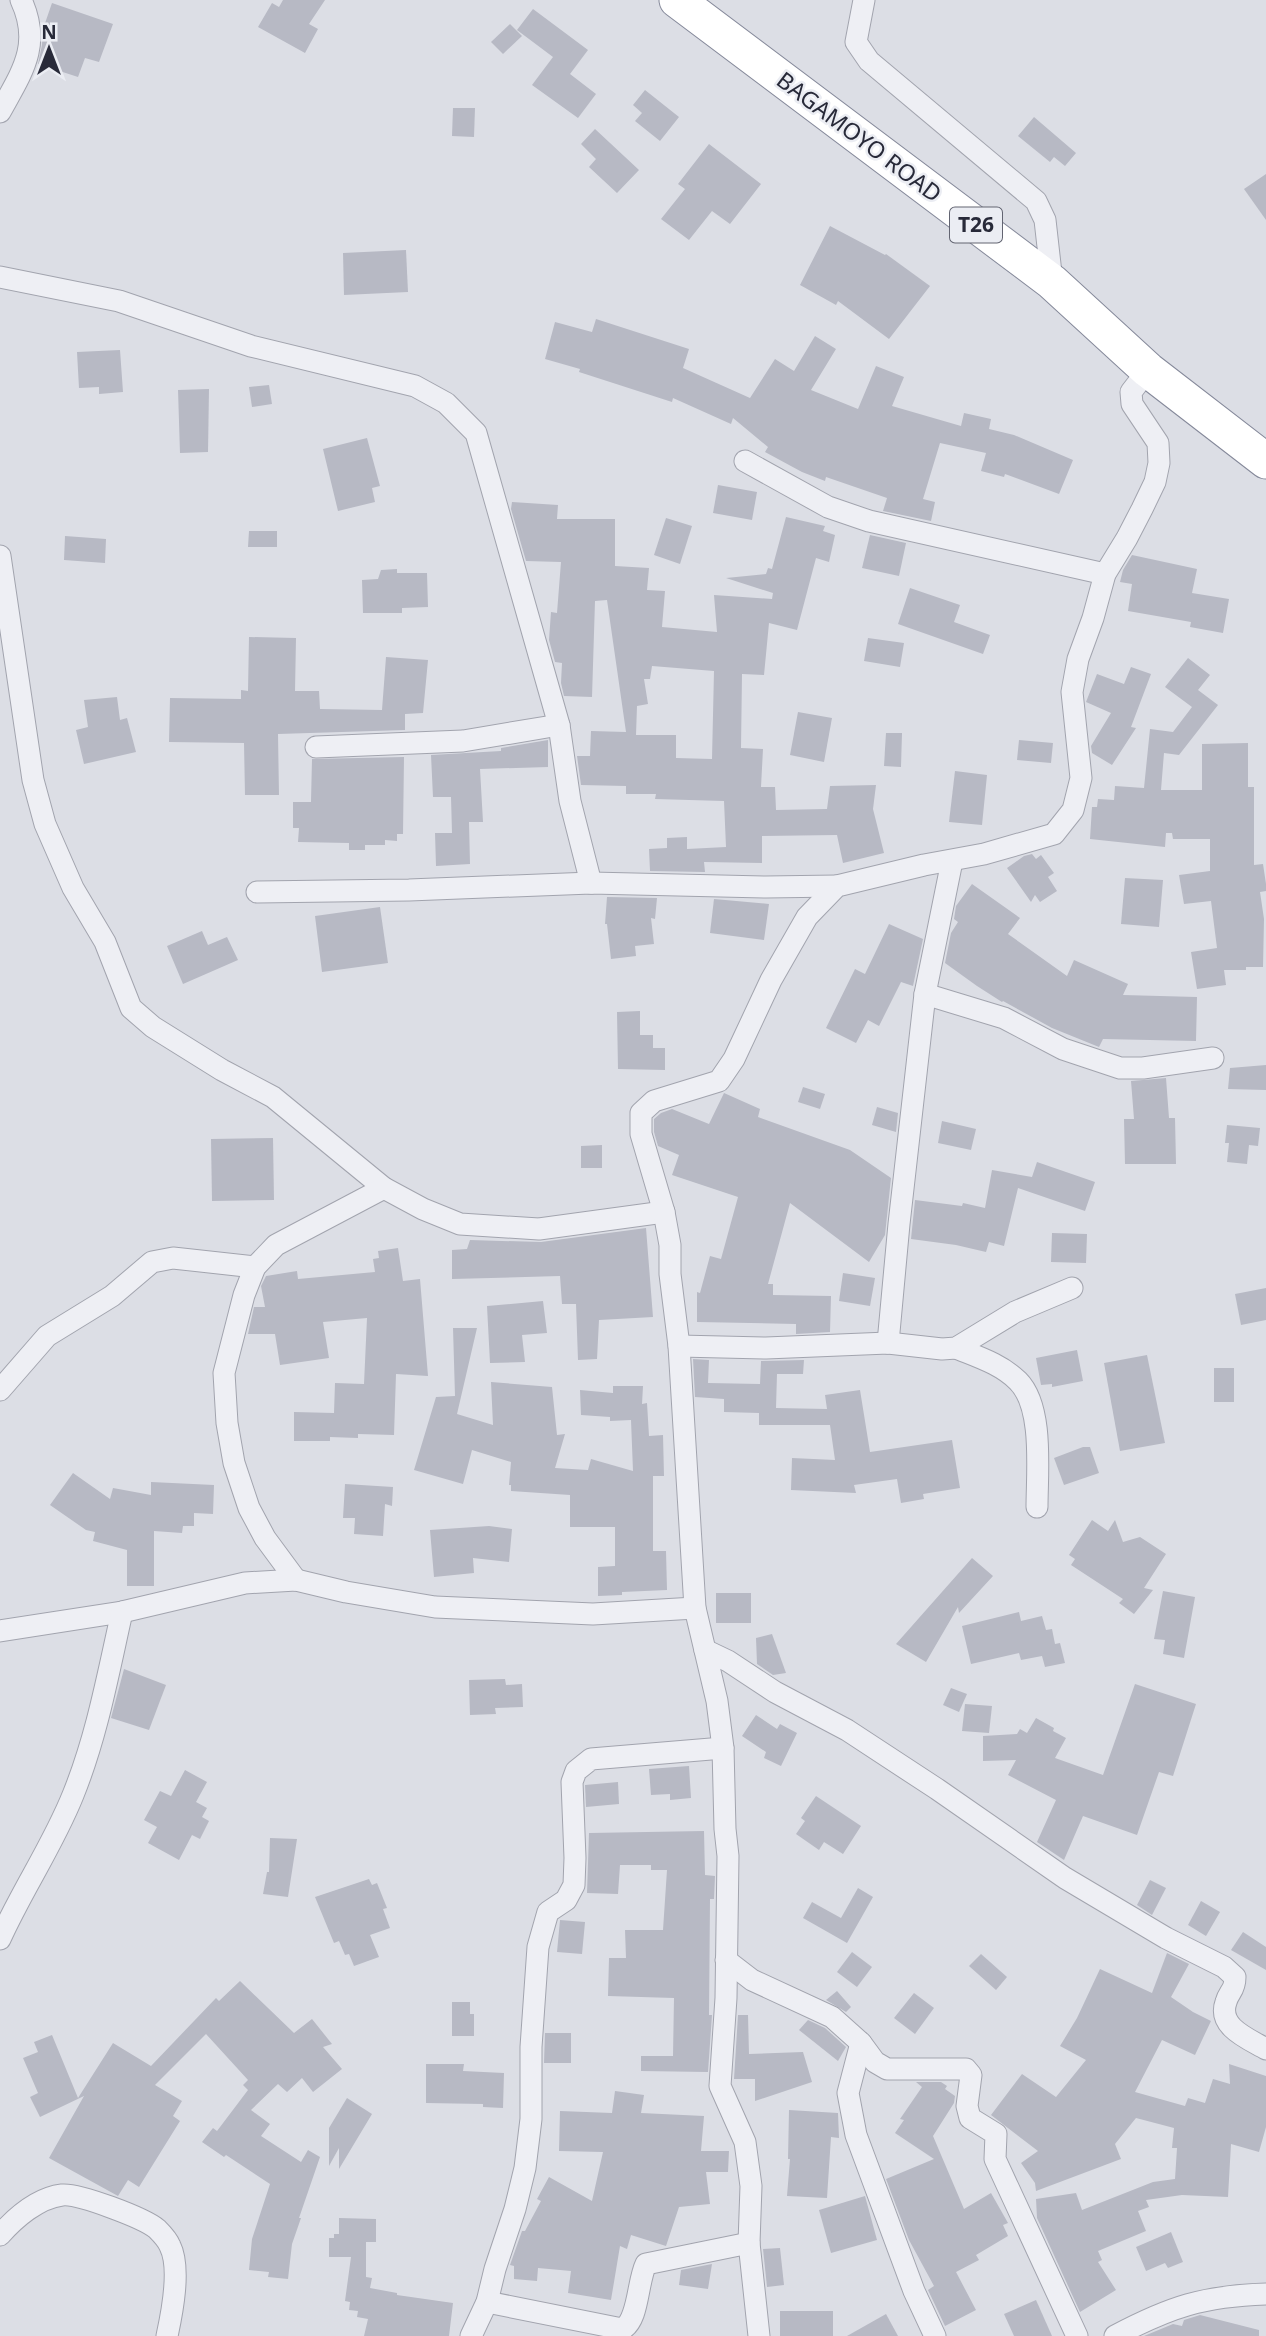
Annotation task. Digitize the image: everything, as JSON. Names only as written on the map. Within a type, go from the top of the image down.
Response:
[{"type":"highway","name":"BAGAMOYO ROAD","points":[[677,0],[1052,282],[1148,370],[1266,461]]},
{"type":"street","points":[[0,112],[28,61],[30,19],[21,0]]},
{"type":"street","points":[[864,0],[856,42],[869,61],[1036,201],[1045,220],[1052,282]]},
{"type":"street","points":[[0,277],[119,301],[251,346],[415,386],[446,403],[476,433],[559,725],[570,801],[591,883]]},
{"type":"street","points":[[257,892],[591,883],[837,886],[952,861],[1054,834],[1073,810],[1081,778],[1072,692],[1078,659],[1105,573],[1127,538],[1155,482],[1159,463],[1158,443],[1132,404],[1131,393],[1148,370]]},
{"type":"street","points":[[745,461],[828,507],[869,521],[1105,573]]},
{"type":"street","points":[[0,556],[33,780],[45,824],[73,888],[105,942],[131,1007],[153,1027],[222,1070],[273,1097],[384,1188],[423,1209],[460,1224],[539,1229],[664,1212]]},
{"type":"street","points":[[316,747],[463,741],[559,725]]},
{"type":"street","points":[[888,1343],[898,1224],[925,993],[952,861]]},
{"type":"street","points":[[758,2336],[748,2243],[751,2186],[746,2142],[720,2087],[726,1998],[728,1856],[723,1748],[717,1701],[695,1608],[670,1245],[664,1212],[641,1134],[642,1112],[654,1101],[719,1081],[734,1059],[771,980],[807,917],[837,886]]},
{"type":"street","points":[[925,993],[1004,1018],[1063,1049],[1121,1068],[1143,1068],[1213,1058]]},
{"type":"street","points":[[296,1580],[265,1538],[249,1508],[234,1463],[227,1423],[224,1373],[244,1294],[255,1267],[276,1245],[384,1188]]},
{"type":"street","points":[[0,1390],[47,1336],[112,1296],[152,1262],[173,1258],[255,1267]]},
{"type":"street","points":[[957,1348],[1015,1312],[1072,1288]]},
{"type":"street","points":[[679,1346],[766,1348],[888,1343],[957,1348],[994,1364],[1019,1382],[1032,1404],[1036,1438],[1037,1507]]},
{"type":"street","points":[[0,1631],[122,1612],[245,1583],[296,1580],[346,1592],[435,1607],[593,1614],[695,1608]]},
{"type":"street","points":[[0,1939],[74,1794],[95,1734],[122,1612]]},
{"type":"street","points":[[705,1650],[728,1661],[775,1692],[847,1730],[1065,1878],[1166,1938],[1224,1967],[1235,1977],[1235,1988],[1225,2004],[1226,2018],[1236,2032],[1266,2049]]},
{"type":"street","points":[[471,2336],[487,2302],[525,2168],[531,2119],[531,2047],[538,1947],[548,1912],[566,1900],[574,1885],[572,1782],[576,1772],[591,1759],[723,1748]]},
{"type":"street","points":[[726,1960],[752,1980],[832,2017],[861,2043],[875,2062],[887,2069],[966,2069],[971,2075],[967,2106],[970,2118],[996,2134],[995,2160],[1077,2336]]},
{"type":"street","points":[[861,2043],[848,2093],[856,2135],[914,2291],[935,2336]]},
{"type":"street","points":[[0,2235],[40,2201],[64,2195],[93,2201],[156,2228],[171,2247],[173,2263],[175,2289],[167,2336]]},
{"type":"street","points":[[487,2302],[622,2329],[628,2326],[635,2314],[637,2292],[646,2264],[748,2243]]},
{"type":"street","points":[[1115,2336],[1149,2318],[1189,2303],[1228,2295],[1266,2294]]},
{"type":"building","points":[[283,0],[325,0],[309,24],[318,29],[305,53],[258,27],[272,3],[279,7]]},
{"type":"building","points":[[52,3],[113,24],[99,62],[85,58],[78,77],[38,64],[43,29]]},
{"type":"building","points":[[533,9],[588,50],[570,74],[596,94],[578,118],[532,85],[553,57],[517,30]]},
{"type":"building","points":[[510,24],[522,36],[503,54],[491,42]]},
{"type":"building","points":[[645,90],[679,117],[660,141],[635,121],[642,113],[633,105]]},
{"type":"building","points":[[453,108],[475,108],[474,137],[452,136]]},
{"type":"building","points":[[1034,117],[1076,153],[1065,166],[1054,157],[1050,162],[1018,136]]},
{"type":"building","points":[[595,129],[639,170],[617,193],[589,167],[596,159],[581,144]]},
{"type":"building","points":[[709,144],[761,184],[730,224],[712,211],[689,240],[661,219],[685,189],[678,184]]},
{"type":"building","points":[[1266,174],[1266,220],[1244,189]]},
{"type":"building","points":[[830,226],[886,254],[930,286],[889,339],[838,301],[836,305],[800,285]]},
{"type":"building","points":[[406,250],[408,292],[344,295],[343,253]]},
{"type":"building","points":[[596,319],[689,349],[683,368],[750,398],[775,359],[794,371],[815,336],[836,349],[811,390],[858,409],[876,366],[904,377],[892,406],[961,426],[964,413],[991,419],[989,429],[1014,435],[1073,460],[1059,494],[1005,474],[1004,477],[981,471],[986,453],[940,443],[923,499],[935,502],[931,521],[883,511],[887,498],[826,477],[825,481],[802,472],[765,452],[768,447],[733,418],[731,424],[673,398],[672,402],[545,359],[555,322],[592,332]]},
{"type":"building","points":[[120,350],[123,392],[99,394],[99,387],[79,388],[77,352]]},
{"type":"building","points":[[269,385],[272,404],[252,407],[249,387]]},
{"type":"building","points":[[209,389],[208,452],[180,453],[178,390]]},
{"type":"building","points":[[367,438],[380,486],[372,488],[375,502],[338,511],[323,449]]},
{"type":"building","points":[[718,485],[757,492],[752,520],[713,513]]},
{"type":"building","points":[[512,502],[558,505],[557,519],[615,519],[615,566],[649,568],[647,590],[665,591],[662,627],[717,632],[714,595],[772,599],[773,593],[726,578],[766,574],[768,568],[772,569],[786,517],[825,526],[823,531],[835,535],[829,562],[816,558],[797,630],[769,623],[764,675],[742,674],[741,748],[763,749],[761,787],[775,787],[776,810],[827,809],[830,786],[876,785],[873,809],[884,853],[843,863],[837,835],[762,836],[762,863],[704,862],[705,872],[650,871],[649,849],[667,848],[667,838],[687,837],[687,849],[726,847],[724,801],[655,799],[656,794],[626,794],[626,786],[581,785],[577,756],[590,756],[591,731],[626,732],[607,600],[595,601],[592,697],[564,696],[561,683],[562,663],[555,662],[549,640],[551,612],[557,613],[561,562],[526,561],[511,509]],"holes":[[[652,666],[714,671],[712,759],[676,758],[676,735],[636,735],[637,706],[648,704],[644,679],[650,679]]]},
{"type":"building","points":[[666,518],[692,526],[680,564],[654,555]]},
{"type":"building","points":[[249,531],[277,531],[277,547],[248,547]]},
{"type":"building","points":[[870,535],[906,543],[899,576],[862,568]]},
{"type":"building","points":[[65,536],[106,539],[105,563],[64,560]]},
{"type":"building","points":[[1132,555],[1197,569],[1192,593],[1229,599],[1223,633],[1190,627],[1191,622],[1128,611],[1132,584],[1120,582],[1123,570]]},
{"type":"building","points":[[397,569],[397,573],[427,573],[428,607],[402,608],[402,613],[363,613],[362,580],[378,579],[381,570]]},
{"type":"building","points":[[910,588],[960,605],[954,622],[990,635],[983,654],[898,624]]},
{"type":"building","points":[[249,637],[296,638],[295,691],[319,691],[320,709],[382,710],[386,657],[428,660],[423,713],[405,714],[405,730],[278,734],[279,795],[245,795],[244,743],[169,742],[170,698],[241,699],[241,690],[248,691]]},
{"type":"building","points":[[868,638],[904,643],[900,667],[864,661]]},
{"type":"building","points":[[1188,658],[1210,675],[1198,690],[1218,705],[1179,755],[1164,753],[1161,790],[1202,790],[1202,744],[1248,743],[1248,787],[1254,787],[1254,865],[1263,864],[1266,884],[1266,891],[1260,892],[1264,919],[1263,967],[1224,970],[1226,985],[1197,989],[1191,952],[1217,948],[1211,901],[1184,904],[1179,875],[1210,871],[1210,839],[1173,839],[1172,833],[1166,833],[1165,847],[1090,839],[1092,807],[1097,807],[1098,799],[1114,800],[1115,786],[1144,788],[1150,729],[1173,732],[1192,707],[1165,687]]},
{"type":"building","points":[[1131,667],[1151,674],[1131,727],[1136,728],[1112,765],[1092,753],[1091,746],[1111,713],[1086,702],[1097,674],[1124,684]]},
{"type":"building","points":[[117,697],[120,720],[127,718],[136,752],[84,764],[76,730],[88,727],[84,700]]},
{"type":"building","points":[[798,712],[832,718],[824,762],[790,755]]},
{"type":"building","points":[[886,733],[902,733],[901,767],[884,766]]},
{"type":"building","points":[[548,740],[548,767],[480,769],[483,822],[469,822],[470,864],[436,866],[435,833],[452,833],[451,797],[433,797],[431,755],[501,751],[501,748]]},
{"type":"building","points":[[1019,740],[1053,743],[1051,763],[1017,760]]},
{"type":"building","points":[[404,757],[403,834],[397,834],[397,841],[385,840],[385,845],[365,845],[365,850],[349,850],[349,843],[298,842],[299,828],[293,828],[293,802],[311,802],[312,759]]},
{"type":"building","points":[[955,771],[987,775],[982,825],[949,822]]},
{"type":"building","points":[[1032,854],[1036,859],[1041,855],[1054,873],[1048,877],[1057,891],[1040,902],[1035,895],[1031,902],[1007,868],[1024,856]]},
{"type":"building","points":[[1125,878],[1163,880],[1159,927],[1121,924]]},
{"type":"building","points":[[972,884],[1020,918],[1008,934],[1067,976],[1074,960],[1128,984],[1123,995],[1197,997],[1196,1041],[1103,1039],[1099,1047],[1052,1028],[977,986],[945,963],[951,933],[958,922],[954,919],[956,906]]},
{"type":"building","points":[[607,897],[657,898],[655,919],[651,918],[654,944],[635,946],[636,956],[611,959],[605,924]]},
{"type":"building","points":[[714,899],[769,904],[764,940],[710,933]]},
{"type":"building","points":[[380,907],[388,963],[322,972],[315,916]]},
{"type":"building","points":[[889,924],[923,939],[913,986],[901,982],[879,1026],[868,1020],[856,1043],[826,1028],[855,969],[865,974]]},
{"type":"building","points":[[202,931],[208,945],[227,937],[238,960],[183,984],[167,946]]},
{"type":"building","points":[[640,1011],[640,1035],[653,1035],[653,1048],[665,1048],[665,1070],[618,1069],[617,1012]]},
{"type":"building","points":[[1266,1065],[1266,1090],[1228,1089],[1230,1068]]},
{"type":"building","points":[[1166,1078],[1169,1118],[1175,1118],[1176,1164],[1125,1164],[1124,1119],[1134,1119],[1131,1081]]},
{"type":"building","points":[[803,1087],[825,1094],[820,1109],[798,1102]]},
{"type":"building","points":[[724,1093],[760,1109],[758,1117],[850,1150],[891,1178],[885,1235],[869,1262],[790,1203],[768,1284],[773,1284],[773,1295],[831,1296],[830,1332],[796,1334],[796,1324],[697,1322],[697,1292],[700,1293],[710,1256],[721,1259],[738,1197],[672,1175],[679,1155],[658,1146],[654,1119],[672,1109],[709,1124]]},
{"type":"building","points":[[877,1107],[898,1113],[896,1132],[872,1125]]},
{"type":"building","points":[[942,1121],[976,1129],[971,1150],[938,1143]]},
{"type":"building","points":[[1227,1125],[1260,1128],[1258,1146],[1249,1145],[1247,1164],[1227,1162]]},
{"type":"building","points":[[273,1138],[274,1200],[212,1201],[211,1139]]},
{"type":"building","points":[[602,1145],[602,1168],[581,1168],[581,1146]]},
{"type":"building","points":[[1037,1162],[1095,1182],[1085,1211],[1018,1188],[1004,1246],[989,1242],[986,1252],[911,1239],[915,1200],[962,1206],[963,1203],[985,1208],[992,1170],[1032,1177]]},
{"type":"building","points":[[646,1228],[653,1317],[599,1320],[597,1359],[578,1360],[576,1304],[562,1304],[560,1276],[452,1279],[452,1250],[467,1249],[470,1240],[541,1242]]},
{"type":"building","points":[[1052,1233],[1087,1234],[1086,1263],[1051,1262]]},
{"type":"building","points":[[398,1248],[403,1281],[420,1279],[428,1376],[396,1374],[394,1435],[358,1434],[358,1438],[330,1437],[330,1441],[294,1441],[294,1412],[334,1413],[335,1383],[364,1384],[367,1318],[323,1322],[329,1358],[280,1365],[275,1334],[248,1334],[254,1307],[265,1307],[261,1286],[266,1276],[297,1271],[298,1279],[375,1272],[373,1259],[379,1258],[378,1251]]},
{"type":"building","points":[[843,1273],[875,1278],[870,1306],[839,1301]]},
{"type":"building","points":[[1266,1288],[1266,1320],[1241,1325],[1235,1294]]},
{"type":"building","points":[[543,1301],[547,1333],[522,1335],[525,1362],[490,1363],[487,1306]]},
{"type":"building","points":[[453,1328],[477,1328],[457,1414],[493,1425],[491,1382],[552,1387],[557,1435],[565,1434],[555,1468],[588,1470],[591,1459],[633,1471],[631,1420],[610,1421],[610,1417],[581,1415],[580,1390],[613,1393],[613,1386],[643,1386],[642,1404],[647,1403],[649,1436],[663,1435],[664,1476],[653,1476],[653,1551],[666,1551],[667,1590],[598,1596],[598,1567],[615,1566],[615,1527],[570,1527],[570,1495],[511,1491],[511,1462],[472,1450],[463,1484],[414,1470],[436,1397],[455,1396]]},
{"type":"building","points":[[1077,1350],[1083,1381],[1052,1387],[1052,1384],[1041,1385],[1036,1358]]},
{"type":"building","points":[[1147,1355],[1165,1443],[1120,1451],[1104,1363]]},
{"type":"building","points":[[693,1359],[709,1360],[708,1383],[760,1384],[761,1361],[804,1360],[803,1374],[777,1374],[776,1408],[827,1409],[825,1395],[860,1390],[870,1452],[952,1440],[960,1488],[923,1494],[924,1499],[901,1503],[897,1479],[854,1485],[856,1493],[791,1490],[792,1458],[835,1460],[830,1425],[759,1425],[759,1413],[724,1412],[724,1399],[695,1397]]},
{"type":"building","points":[[1214,1368],[1234,1368],[1234,1402],[1214,1402]]},
{"type":"building","points":[[1090,1447],[1099,1473],[1064,1485],[1054,1458]]},
{"type":"building","points":[[73,1473],[110,1499],[113,1488],[151,1495],[151,1482],[214,1485],[213,1514],[194,1513],[194,1526],[183,1526],[182,1533],[154,1531],[154,1586],[127,1586],[127,1550],[93,1541],[95,1532],[86,1530],[50,1505]]},
{"type":"building","points":[[345,1484],[393,1487],[392,1506],[385,1504],[383,1536],[354,1534],[355,1518],[343,1518]]},
{"type":"building","points":[[1092,1520],[1108,1531],[1115,1520],[1123,1542],[1140,1537],[1166,1554],[1144,1588],[1153,1590],[1134,1614],[1119,1603],[1123,1599],[1071,1565],[1075,1559],[1069,1555]]},
{"type":"building","points":[[489,1526],[512,1529],[509,1562],[473,1558],[474,1573],[434,1577],[430,1530]]},
{"type":"building","points":[[972,1558],[993,1576],[959,1613],[958,1607],[926,1662],[896,1644]]},
{"type":"building","points":[[1163,1591],[1195,1597],[1184,1658],[1163,1654],[1165,1640],[1154,1639]]},
{"type":"building","points":[[716,1593],[751,1593],[751,1623],[716,1623]]},
{"type":"building","points":[[1019,1612],[1021,1621],[1042,1616],[1046,1630],[1052,1629],[1055,1644],[1060,1643],[1065,1663],[1045,1667],[1042,1656],[1021,1660],[1019,1653],[971,1664],[962,1626]]},
{"type":"building","points":[[772,1634],[786,1673],[773,1675],[757,1664],[756,1638]]},
{"type":"building","points":[[124,1669],[166,1685],[149,1730],[111,1718]]},
{"type":"building","points":[[505,1679],[506,1685],[522,1684],[523,1707],[495,1708],[496,1714],[470,1715],[469,1680]]},
{"type":"building","points":[[1135,1684],[1196,1704],[1173,1776],[1159,1772],[1137,1835],[1083,1816],[1064,1860],[1037,1842],[1056,1800],[1008,1775],[1016,1760],[983,1761],[983,1736],[1017,1734],[1020,1729],[1027,1733],[1036,1718],[1066,1738],[1055,1758],[1103,1775]]},
{"type":"building","points":[[951,1688],[967,1694],[959,1712],[943,1705]]},
{"type":"building","points":[[965,1704],[992,1706],[989,1733],[962,1731]]},
{"type":"building","points":[[756,1715],[777,1729],[780,1724],[797,1733],[781,1766],[764,1758],[766,1752],[742,1736]]},
{"type":"building","points":[[689,1766],[691,1798],[670,1800],[670,1794],[651,1795],[649,1769]]},
{"type":"building","points":[[185,1770],[207,1782],[196,1802],[207,1808],[202,1817],[209,1821],[200,1839],[192,1835],[179,1860],[148,1843],[157,1827],[144,1820],[160,1791],[171,1796]]},
{"type":"building","points":[[618,1782],[619,1804],[586,1807],[585,1785]]},
{"type":"building","points":[[816,1796],[861,1826],[843,1854],[824,1842],[819,1850],[796,1834],[805,1821],[801,1818]]},
{"type":"building","points":[[704,1831],[705,1875],[715,1876],[714,1899],[710,1899],[709,2015],[712,2015],[708,2072],[641,2071],[641,2056],[673,2056],[674,1998],[608,1996],[609,1958],[626,1958],[625,1930],[663,1930],[667,1870],[651,1870],[651,1865],[620,1865],[618,1894],[587,1893],[589,1833]]},
{"type":"building","points":[[270,1838],[297,1839],[288,1897],[263,1894],[269,1872]]},
{"type":"building","points":[[369,1879],[372,1885],[377,1883],[387,1908],[383,1909],[390,1928],[370,1935],[379,1957],[354,1966],[339,1941],[334,1943],[315,1897]]},
{"type":"building","points":[[1150,1880],[1166,1888],[1152,1915],[1137,1905]]},
{"type":"building","points":[[858,1888],[873,1897],[847,1943],[803,1918],[812,1902],[841,1918]]},
{"type":"building","points":[[1201,1901],[1220,1912],[1206,1936],[1188,1925]]},
{"type":"building","points":[[560,1920],[585,1922],[582,1954],[557,1952]]},
{"type":"building","points":[[1243,1932],[1266,1947],[1266,1970],[1231,1950]]},
{"type":"building","points":[[852,1952],[872,1967],[857,1987],[837,1972]]},
{"type":"building","points":[[1167,1953],[1189,1964],[1171,1997],[1211,2021],[1195,2055],[1162,2040],[1135,2092],[1185,2106],[1188,2098],[1205,2103],[1213,2079],[1230,2084],[1229,2064],[1266,2076],[1266,2127],[1259,2152],[1231,2144],[1228,2197],[1182,2195],[1146,2200],[1149,2207],[1138,2211],[1146,2231],[1098,2251],[1102,2260],[1098,2262],[1116,2290],[1080,2312],[1037,2218],[1036,2199],[1076,2193],[1082,2210],[1153,2182],[1175,2179],[1177,2148],[1172,2148],[1174,2128],[1136,2118],[1115,2144],[1121,2159],[1036,2191],[1035,2183],[1021,2163],[1038,2151],[991,2115],[1022,2074],[1056,2097],[1086,2060],[1060,2046],[1077,2018],[1100,1969],[1152,1993]]},
{"type":"building","points":[[981,1954],[1007,1977],[996,1990],[969,1966]]},
{"type":"building","points":[[240,1981],[294,2033],[312,2019],[332,2044],[323,2047],[342,2069],[313,2092],[302,2078],[287,2092],[278,2084],[251,2110],[270,2124],[261,2136],[301,2162],[308,2150],[320,2157],[292,2244],[288,2279],[268,2277],[269,2272],[249,2270],[252,2239],[270,2184],[202,2142],[213,2128],[217,2131],[248,2090],[243,2085],[248,2080],[206,2034],[155,2085],[182,2101],[173,2116],[180,2121],[139,2187],[128,2180],[118,2196],[49,2158],[84,2096],[40,2117],[30,2097],[38,2093],[23,2058],[38,2052],[34,2042],[52,2035],[78,2098],[113,2043],[151,2066],[216,1998],[219,2001]]},
{"type":"building","points":[[837,1991],[851,2007],[846,2012],[826,2000]]},
{"type":"building","points":[[914,1993],[934,2008],[915,2034],[894,2018]]},
{"type":"building","points":[[452,2002],[470,2002],[470,2014],[474,2014],[474,2036],[452,2036]]},
{"type":"building","points":[[738,2015],[748,2015],[749,2054],[803,2052],[812,2082],[755,2101],[755,2079],[734,2079]]},
{"type":"building","points":[[808,2020],[825,2028],[846,2047],[838,2061],[799,2030]]},
{"type":"building","points":[[545,2033],[571,2033],[571,2063],[544,2063]]},
{"type":"building","points":[[426,2064],[464,2064],[463,2071],[504,2073],[503,2108],[483,2107],[483,2104],[426,2103]]},
{"type":"building","points":[[916,2082],[941,2082],[947,2086],[945,2089],[955,2096],[954,2103],[933,2136],[964,2209],[991,2193],[1008,2223],[1003,2225],[1008,2236],[976,2255],[979,2260],[956,2272],[976,2310],[945,2326],[928,2290],[934,2286],[909,2240],[886,2179],[934,2159],[895,2133],[904,2120],[900,2119],[922,2087]]},
{"type":"building","points":[[615,2091],[644,2095],[641,2113],[704,2116],[701,2151],[729,2151],[728,2172],[706,2172],[710,2204],[679,2207],[666,2246],[631,2235],[627,2249],[620,2246],[611,2300],[568,2293],[571,2271],[538,2268],[537,2281],[514,2279],[514,2266],[510,2265],[522,2231],[525,2231],[541,2201],[537,2199],[549,2177],[592,2201],[603,2152],[559,2151],[560,2111],[612,2113]]},
{"type":"building","points":[[347,2098],[372,2114],[339,2169],[339,2148],[329,2166],[329,2128]]},
{"type":"building","points":[[789,2110],[838,2113],[839,2138],[831,2137],[827,2198],[787,2196],[790,2159]]},
{"type":"building","points":[[865,2196],[877,2240],[831,2253],[819,2210]]},
{"type":"building","points":[[339,2218],[376,2219],[376,2242],[366,2242],[366,2277],[372,2278],[370,2288],[453,2303],[449,2336],[364,2336],[368,2319],[357,2317],[358,2311],[349,2310],[350,2302],[345,2301],[351,2257],[329,2257],[329,2238],[339,2234]]},
{"type":"building","points":[[1171,2232],[1183,2262],[1168,2268],[1165,2263],[1146,2271],[1136,2247]]},
{"type":"building","points":[[780,2248],[784,2285],[767,2287],[763,2249]]},
{"type":"building","points":[[712,2264],[708,2289],[679,2285],[681,2270]]},
{"type":"building","points":[[1036,2300],[1052,2336],[1014,2336],[1004,2314]]},
{"type":"building","points":[[780,2311],[833,2311],[833,2336],[780,2336]]},
{"type":"building","points":[[886,2314],[898,2336],[847,2336]]},
{"type":"building","points":[[1200,2315],[1259,2330],[1259,2336],[1144,2336],[1173,2324],[1182,2326],[1184,2320]]}]
